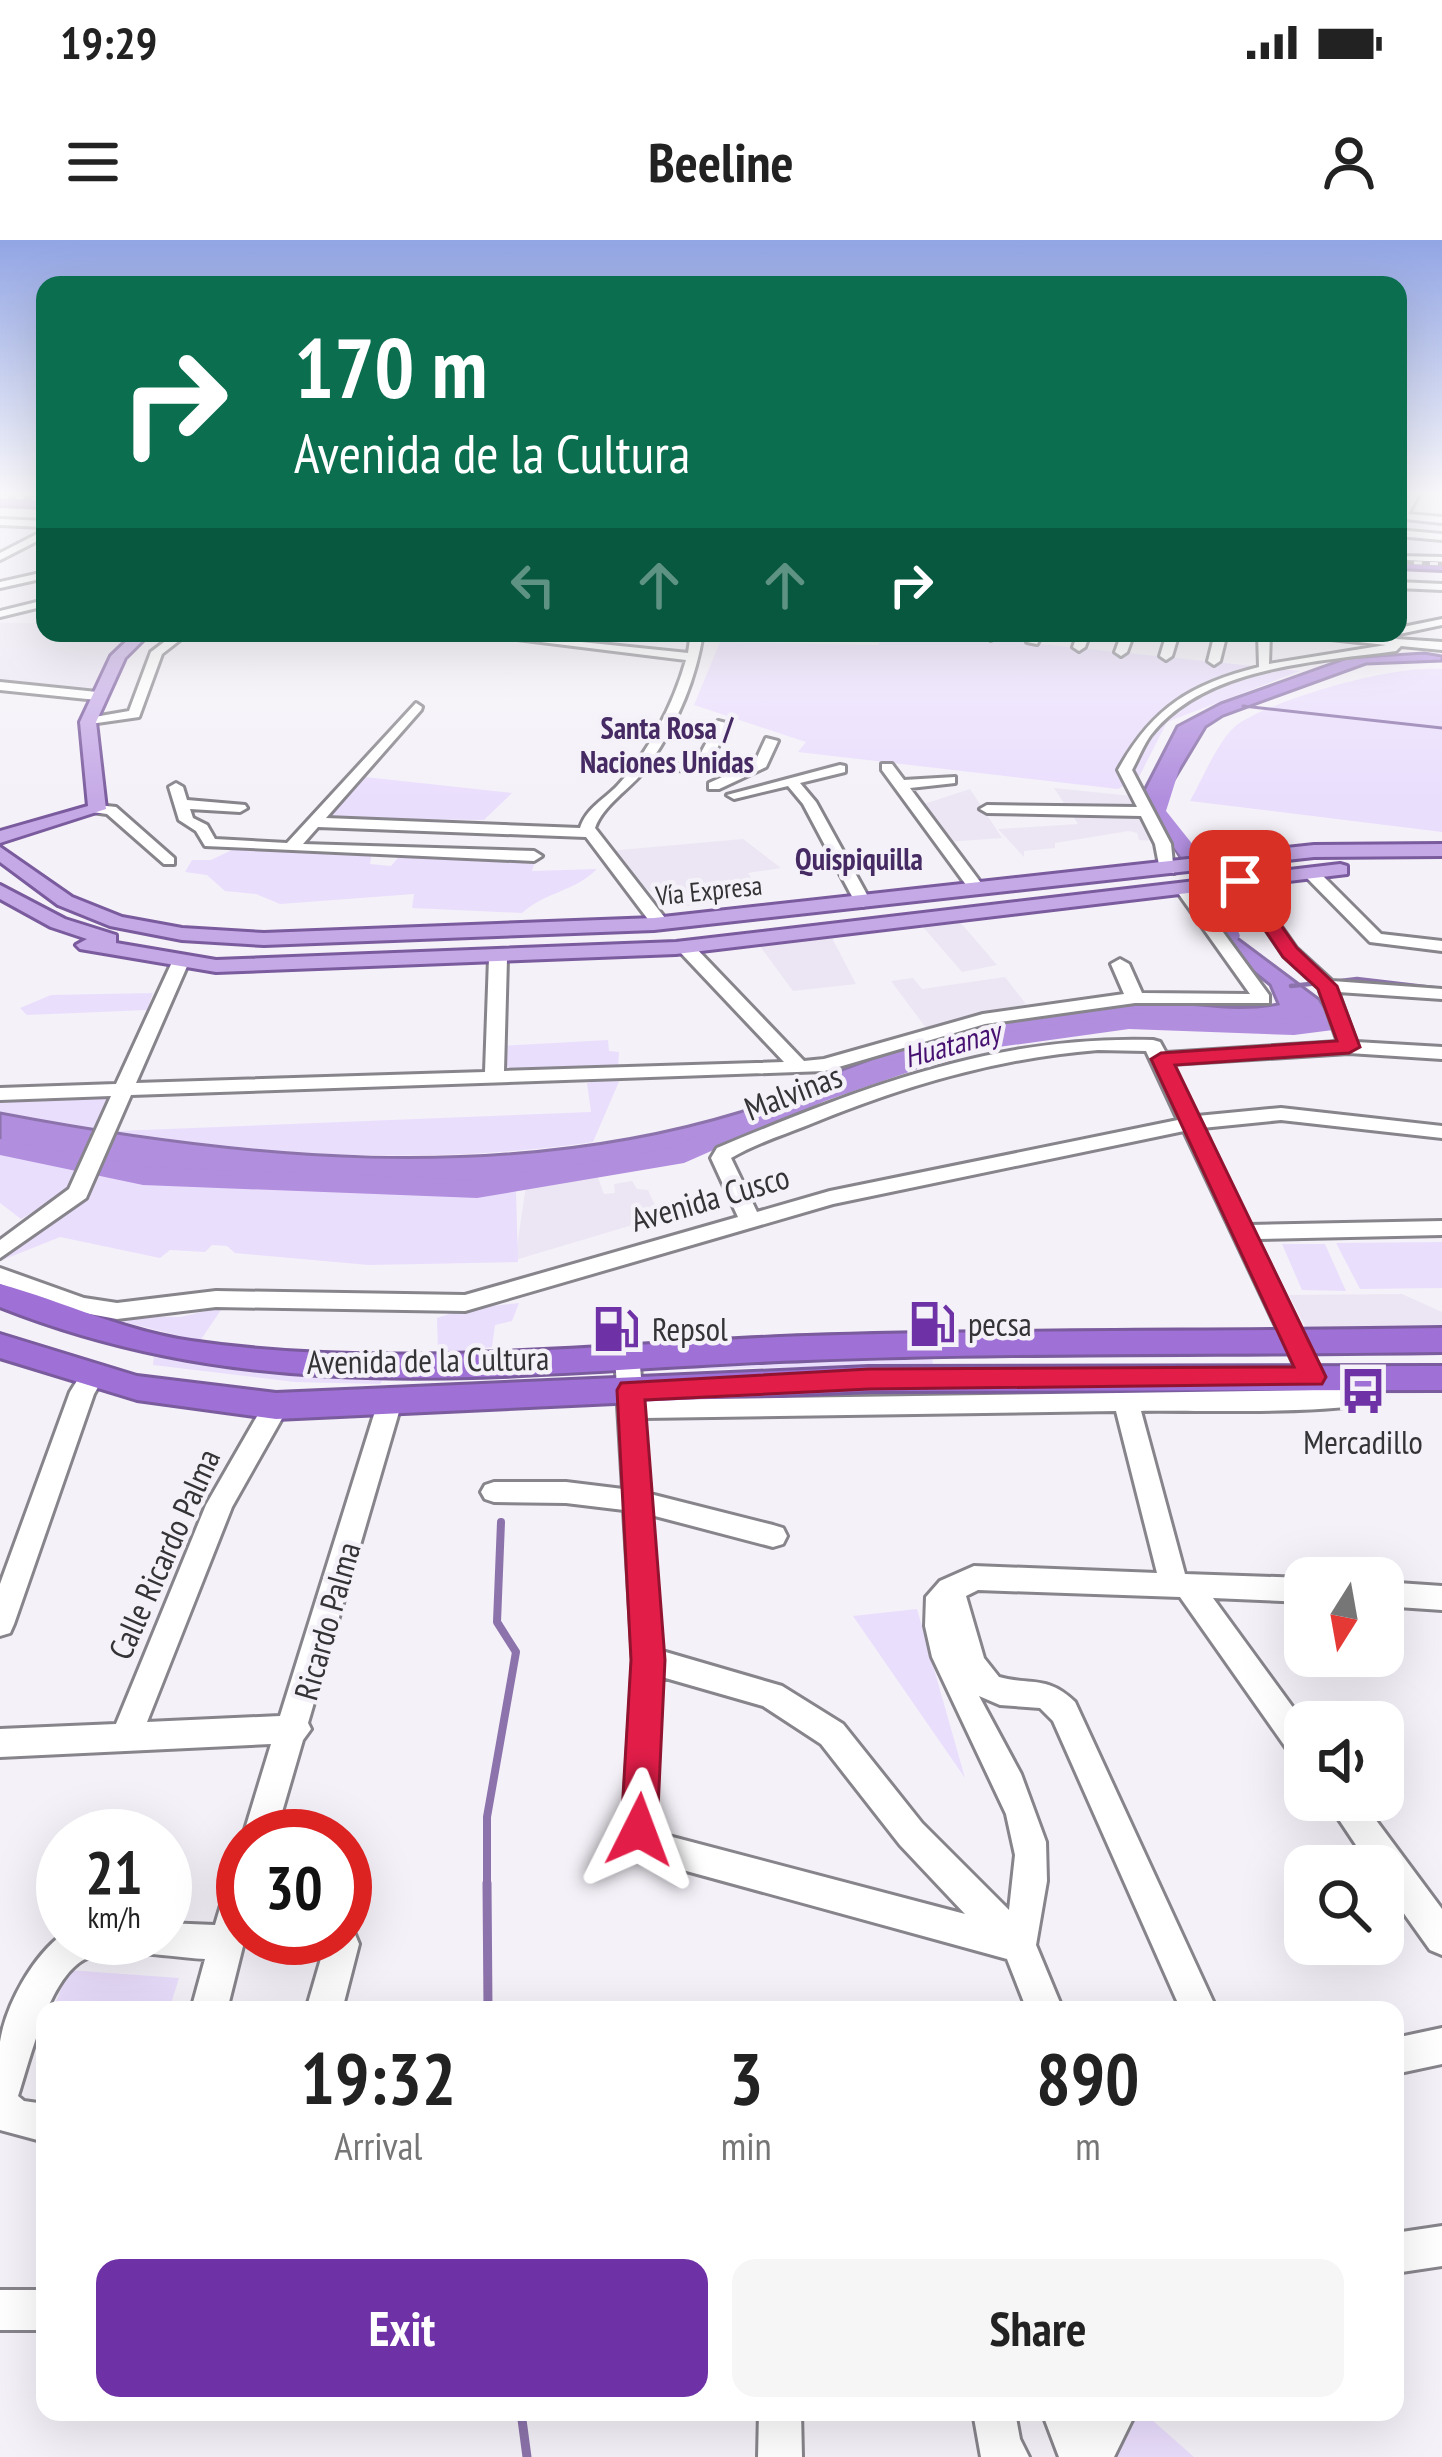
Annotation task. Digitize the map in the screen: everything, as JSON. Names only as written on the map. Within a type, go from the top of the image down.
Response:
[{"type":"highway","name":"Avenida de la Cultura","points":[[0,1295],[86,1328],[170,1349],[274,1362],[392,1364],[630,1385]]},
{"type":"highway","name":"Avenida de la Cultura","points":[[0,1346],[92,1377],[220,1402],[276,1406],[389,1405],[952,1361],[1297,1342],[1442,1340]]},
{"type":"highway","name":"Avenida de la Cultura","points":[[952,1361],[1442,1378]]},
{"type":"highway","points":[[389,1405],[392,1364]]},
{"type":"main road","points":[[0,837],[97,809],[88,722],[118,656],[133,642]]},
{"type":"main road","name":"Vía Expresa","points":[[0,853],[87,912],[182,934],[316,938],[674,934]]},
{"type":"main road","name":"Vía Expresa","points":[[1233,874],[1442,859]]},
{"type":"main road","name":"Vía Expresa","points":[[0,908],[46,933],[179,964],[498,958],[674,934],[1322,863],[1442,859]]},
{"type":"main road","name":"Vía Expresa","points":[[0,869],[73,917],[204,944],[313,946],[674,934]]},
{"type":"main road","name":"Vía Expresa","points":[[0,891],[29,910],[94,936],[182,952],[287,956],[674,934],[862,902],[978,890],[1176,880]]},
{"type":"street","points":[[1413,594],[1421,600]]},
{"type":"street","points":[[0,617],[36,606]]},
{"type":"street","points":[[0,617],[36,619]]},
{"type":"street","points":[[1407,631],[1442,622]]},
{"type":"street","points":[[1407,638],[1442,646]]},
{"type":"street","points":[[88,722],[134,714],[158,652],[171,642]]},
{"type":"street","points":[[550,642],[694,657]]},
{"type":"street","points":[[569,663],[592,642]]},
{"type":"street","points":[[696,642],[681,698],[623,790],[590,815],[590,833],[674,934],[799,1067]]},
{"type":"street","points":[[1078,647],[1080,642]]},
{"type":"street","points":[[1121,652],[1125,642]]},
{"type":"street","points":[[1166,656],[1170,642]]},
{"type":"street","points":[[1214,661],[1219,642]]},
{"type":"street","points":[[1263,664],[1264,642]]},
{"type":"street","points":[[1316,642],[1316,652]]},
{"type":"street","points":[[0,1094],[799,1067],[825,1065],[983,1019],[1136,998],[1253,1000],[1264,995],[1231,961],[1202,908],[1176,880],[1125,770],[1143,733],[1180,701],[1210,686],[1334,654],[1396,647],[1395,642]]},
{"type":"street","points":[[0,686],[98,696]]},
{"type":"street","points":[[291,848],[416,707]]},
{"type":"street","points":[[696,775],[722,724]]},
{"type":"street","points":[[714,786],[761,764],[771,741]]},
{"type":"street","points":[[639,764],[696,775],[746,772]]},
{"type":"street","points":[[886,767],[978,890]]},
{"type":"street","points":[[734,795],[839,769]]},
{"type":"street","points":[[900,785],[950,780]]},
{"type":"street","points":[[791,781],[809,802],[862,902]]},
{"type":"street","points":[[176,787],[186,820],[202,828],[210,843],[534,856]]},
{"type":"street","points":[[182,804],[240,808]]},
{"type":"street","points":[[97,809],[111,810],[169,861]]},
{"type":"street","points":[[987,809],[1145,812]]},
{"type":"street","points":[[316,821],[590,833]]},
{"type":"street","points":[[1310,872],[1376,938],[1442,946]]},
{"type":"street","points":[[1233,874],[1290,952],[1327,986],[1349,1047]]},
{"type":"street","points":[[494,1077],[498,958]]},
{"type":"street","points":[[0,1251],[74,1198],[83,1184],[179,964]]},
{"type":"street","points":[[1120,964],[1136,998]]},
{"type":"street","points":[[1174,976],[1184,999]]},
{"type":"street","points":[[1416,982],[1442,985]]},
{"type":"street","points":[[1327,986],[1442,994]]},
{"type":"street","name":"Malvinas","points":[[749,1218],[721,1155],[814,1114],[1033,1050],[1148,1045],[1161,1059]]},
{"type":"street","points":[[1312,1377],[1161,1059],[1349,1047],[1442,1053]]},
{"type":"street","name":"Avenida Cusco","points":[[0,1276],[81,1305],[117,1310],[216,1299],[465,1303],[495,1298],[749,1218],[1192,1123],[1281,1114],[1442,1132]]},
{"type":"street","points":[[0,1238],[83,1184]]},
{"type":"street","points":[[1246,1232],[1442,1228]]},
{"type":"street","points":[[0,1624],[82,1392],[92,1377]]},
{"type":"street","points":[[1019,1945],[650,1847],[639,1830],[648,1660],[630,1385],[1125,1399],[1344,1397],[1364,1394],[1375,1378]]},
{"type":"street","points":[[1125,1399],[1180,1584],[1284,1720]]},
{"type":"street","name":"Ricardo Palma","points":[[268,1809],[296,1729],[389,1405]]},
{"type":"street","name":"Calle Ricardo Palma","points":[[126,1736],[219,1505],[276,1406]]},
{"type":"street","points":[[494,1492],[539,1490],[640,1500],[773,1535]]},
{"type":"street","points":[[944,1595],[974,1578],[1284,1589]]},
{"type":"street","points":[[944,1595],[942,1633],[976,1725],[1030,1840],[1032,1876],[1019,1945]]},
{"type":"street","points":[[944,1595],[974,1669],[985,1684],[998,1692],[1049,1697],[1064,1712],[1195,2001]]},
{"type":"street","points":[[1404,1595],[1442,1598]]},
{"type":"street","points":[[648,1660],[771,1695],[832,1734],[911,1834],[1019,1945],[1041,2001]]},
{"type":"street","points":[[0,1743],[296,1729]]},
{"type":"street","points":[[1357,1821],[1442,1938]]},
{"type":"street","points":[[36,2122],[22,2121],[0,2099],[44,1977],[62,1955],[86,1940],[216,1943]]},
{"type":"street","points":[[210,2001],[218,1965]]},
{"type":"street","points":[[326,2001],[336,1965]]},
{"type":"street","points":[[1404,2054],[1442,2046]]},
{"type":"street","points":[[1404,2252],[1442,2246]]},
{"type":"street","points":[[0,2310],[36,2309]]},
{"type":"street","points":[[780,2421],[780,2457]]},
{"type":"street","points":[[995,2421],[1000,2450],[1006,2457]]},
{"type":"street","points":[[1066,2421],[1076,2446],[1090,2457],[1110,2421]]},
{"type":"shaded area","points":[[0,623],[36,623],[36,642],[123,642],[115,648],[95,690],[0,682]]},
{"type":"shaded area","points":[[720,642],[1021,642],[1300,671],[1167,722],[1139,777],[1118,789],[798,752],[806,742],[694,705]]},
{"type":"shaded area","points":[[1442,669],[1442,832],[1190,801],[1233,728],[1260,712],[1339,684],[1396,672]]},
{"type":"shaded area","points":[[365,777],[512,793],[484,820],[329,818]]},
{"type":"shaded area","points":[[1054,788],[1132,796],[1153,841],[1139,840],[1137,833],[1129,831],[1055,843],[1055,848],[1024,851],[1024,857],[998,829],[1078,824]]},
{"type":"shaded area","points":[[970,789],[1002,838],[947,842],[921,805]]},
{"type":"shaded area","points":[[743,839],[781,868],[748,873],[763,897],[673,908],[597,852]]},
{"type":"shaded area","points":[[234,849],[372,853],[370,864],[391,866],[403,852],[537,855],[532,871],[597,869],[522,913],[412,908],[414,894],[280,904],[256,894],[225,891],[207,875],[185,872],[192,860],[211,860]]},
{"type":"shaded area","points":[[960,922],[997,965],[962,972],[923,927]]},
{"type":"shaded area","points":[[832,938],[856,984],[793,991],[759,945]]},
{"type":"shaded area","points":[[1005,977],[1026,1004],[926,1028],[891,981],[913,978],[922,989]]},
{"type":"shaded area","points":[[153,993],[147,1010],[27,1015],[20,1008],[51,995]]},
{"type":"shaded area","points":[[608,1040],[609,1051],[619,1052],[618,1070],[510,1073],[499,1046]]},
{"type":"shaded area","points":[[621,1077],[593,1142],[518,1151],[444,1155],[295,1152],[147,1137],[0,1113],[0,1098],[126,1093],[123,1098],[130,1098],[117,1131],[591,1112],[587,1083]]},
{"type":"shaded area","points":[[0,1147],[148,1176],[516,1191],[518,1262],[369,1265],[235,1253],[227,1246],[212,1245],[205,1252],[170,1250],[160,1258],[60,1237],[0,1261],[0,1237],[56,1199],[21,1219],[0,1203]]},
{"type":"shaded area","points":[[597,1175],[604,1194],[615,1193],[614,1184],[632,1181],[637,1189],[648,1190],[663,1223],[646,1221],[515,1260],[526,1186]]},
{"type":"shaded area","points":[[1442,1242],[1442,1288],[1360,1289],[1336,1243]]},
{"type":"shaded area","points":[[1282,1244],[1325,1244],[1346,1291],[1302,1290]]},
{"type":"shaded area","points":[[1402,1294],[1442,1312],[1442,1327],[1307,1330],[1289,1295]]},
{"type":"shaded area","points":[[519,1303],[512,1321],[495,1325],[492,1347],[438,1354],[437,1318],[464,1309]]},
{"type":"shaded area","points":[[223,1307],[200,1341],[100,1316],[180,1317]]},
{"type":"shaded area","points":[[154,1357],[241,1371],[385,1377],[380,1384],[295,1382],[153,1365]]},
{"type":"shaded area","points":[[932,1357],[933,1364],[670,1370],[665,1365]]},
{"type":"shaded area","points":[[917,1609],[965,1778],[853,1616]]},
{"type":"shaded area","points":[[68,1970],[179,1978],[172,2001],[56,2001]]},
{"type":"shaded area","points":[[1119,2421],[1153,2421],[1194,2457],[1100,2457]]},
{"type":"water","points":[[1442,656],[1442,661],[1366,664],[1223,716],[1206,727],[1156,810],[1196,864],[1236,937],[1319,999],[1333,1022],[1294,1027],[1129,1021],[966,1044],[815,1095],[674,1157],[477,1189],[143,1176],[0,1147],[0,1113],[184,1143],[277,1152],[464,1157],[557,1149],[649,1135],[740,1112],[893,1051],[1024,1013],[1120,1002],[1278,1004],[1270,985],[1229,952],[1201,890],[1141,796],[1177,726],[1221,703],[1347,658]]},
{"type":"waterway","points":[[1243,706],[1442,728]]},
{"type":"waterway","name":"Huatanay","points":[[1175,754],[1156,811],[1206,875],[1228,936]]},
{"type":"waterway","points":[[1332,982],[1357,979],[1442,989]]},
{"type":"waterway","points":[[1291,986],[1319,983]]},
{"type":"waterway","points":[[0,1147],[143,1176],[477,1189],[674,1157],[815,1095],[966,1044],[1129,1021],[1294,1027],[1333,1022]]},
{"type":"waterway","points":[[487,1883],[487,1817],[516,1652],[497,1622],[501,1522]]},
{"type":"waterway","points":[[487,1883],[488,2001]]},
{"type":"waterway","points":[[522,2421],[527,2457]]},
{"type":"place","name":"pecsa","points":[[932,1324]]},
{"type":"place","name":"Repsol","points":[[616,1329]]},
{"type":"place","name":"Mercadillo","points":[[1363,1391]]},
{"type":"district","name":"Santa Rosa / Naciones Unidas","points":[[667,746]]},
{"type":"district","name":"Quispiquilla","points":[[859,860]]},
{"type":"route","points":[[639,1830],[648,1660],[631,1390],[869,1379],[1312,1377],[1161,1059],[1349,1047],[1333,995],[1290,952],[1240,881]]}]
